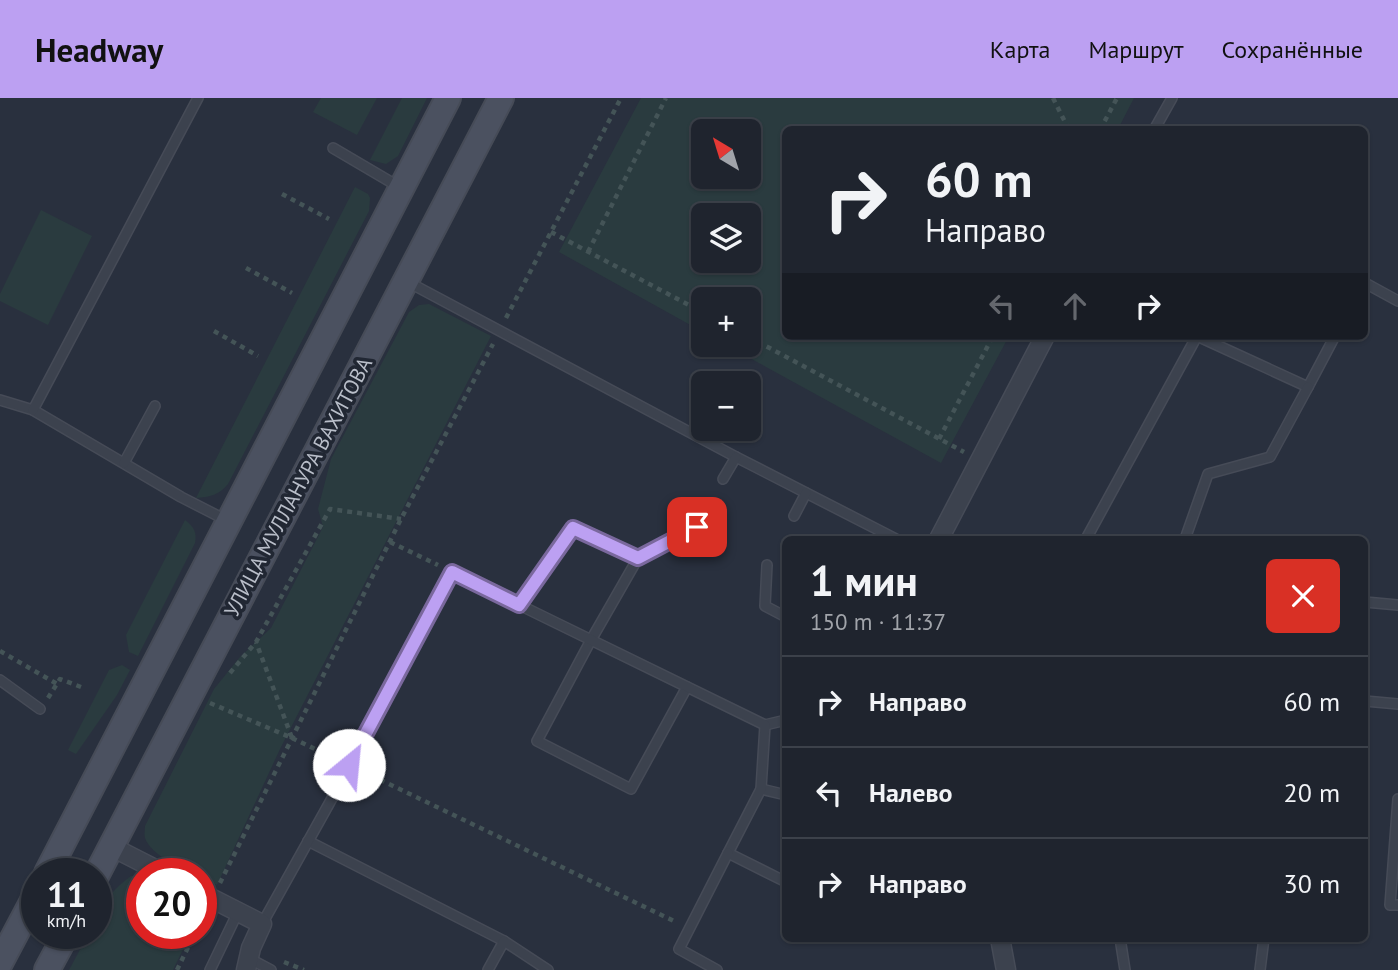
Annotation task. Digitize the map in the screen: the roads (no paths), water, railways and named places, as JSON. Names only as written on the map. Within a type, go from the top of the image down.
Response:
[{"type":"main road","name":"УЛИЦА МУЛЛАНУРА ВАХИТОВА","points":[[55,858],[448,98]]},
{"type":"main road","name":"УЛИЦА МУЛЛАНУРА ВАХИТОВА","points":[[106,858],[501,98]]},
{"type":"main road","points":[[0,963],[21,923]]},
{"type":"main road","points":[[47,970],[58,949]]},
{"type":"street","points":[[941,536],[1043,340]]},
{"type":"street","points":[[112,847],[134,858]]},
{"type":"street","points":[[217,901],[262,924],[249,959]]},
{"type":"street","points":[[1001,942],[1006,970]]},
{"type":"lane","points":[[33,410],[198,98]]},
{"type":"lane","points":[[1156,126],[1172,98]]},
{"type":"lane","points":[[332,148],[402,188]]},
{"type":"lane","points":[[406,281],[890,536]]},
{"type":"lane","points":[[1368,286],[1398,301]]},
{"type":"lane","points":[[1088,536],[1195,340]]},
{"type":"lane","points":[[1206,340],[1308,387]]},
{"type":"lane","points":[[1186,536],[1208,474],[1270,457],[1333,340]]},
{"type":"lane","points":[[0,400],[33,410],[230,522]]},
{"type":"lane","points":[[124,463],[155,406]]},
{"type":"lane","points":[[723,479],[736,457]]},
{"type":"lane","points":[[794,516],[806,493]]},
{"type":"lane","points":[[687,687],[631,789],[537,741],[638,558],[697,527]]},
{"type":"lane","points":[[519,605],[573,528],[638,558]]},
{"type":"lane","points":[[767,565],[765,606],[782,615]]},
{"type":"lane","points":[[262,924],[452,572],[765,725],[782,721]]},
{"type":"lane","points":[[1368,602],[1398,605]]},
{"type":"lane","points":[[0,680],[40,709]]},
{"type":"lane","points":[[1368,701],[1398,704]]},
{"type":"lane","points":[[717,970],[679,949],[761,789],[765,725]]},
{"type":"lane","points":[[761,789],[782,794]]},
{"type":"lane","points":[[1398,799],[1390,905],[1398,905]]},
{"type":"lane","points":[[308,841],[504,941],[548,970]]},
{"type":"lane","points":[[728,853],[782,880]]},
{"type":"lane","points":[[210,970],[239,912]]},
{"type":"lane","points":[[488,970],[504,941]]},
{"type":"lane","points":[[1121,942],[1125,970]]},
{"type":"lane","points":[[1260,970],[1264,942]]},
{"type":"lane","points":[[249,959],[271,970]]}]
